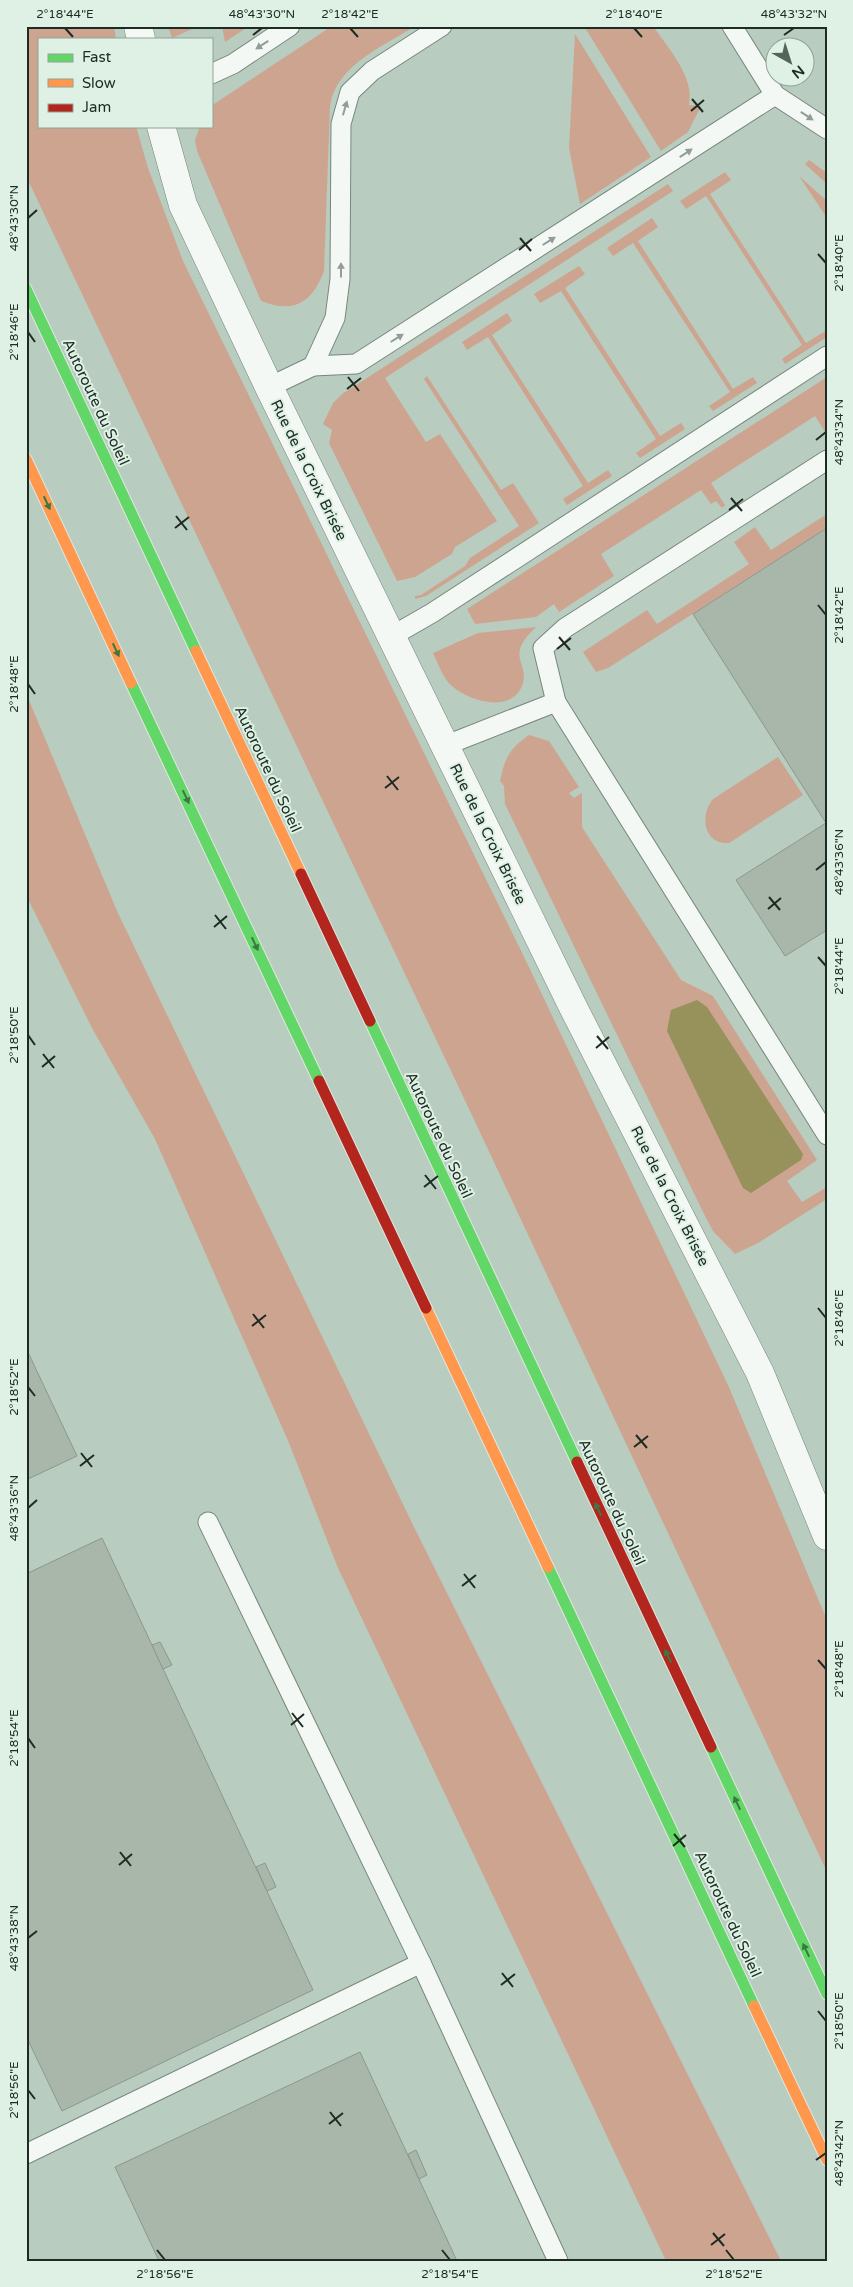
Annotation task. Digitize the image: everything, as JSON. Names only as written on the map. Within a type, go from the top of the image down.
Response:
[{"type":"highway","name":"Autoroute du Soleil","points":[[26,289],[827,1994]]},
{"type":"highway","name":"Autoroute du Soleil","points":[[26,459],[827,2160]]},
{"type":"street","name":"Rue de la Croix Brisée","points":[[162,128],[183,205],[269,387],[574,1009],[760,1373],[827,1536]]},
{"type":"lane","points":[[212,74],[233,64],[290,26]]},
{"type":"lane","points":[[313,366],[335,318],[340,279],[341,124],[350,92],[372,71],[442,26]]},
{"type":"lane","points":[[732,26],[775,94],[827,129]]},
{"type":"lane","points":[[269,387],[313,366],[356,364],[775,94]]},
{"type":"lane","points":[[392,636],[432,613],[827,356]]},
{"type":"lane","points":[[827,460],[565,628],[542,648],[556,702],[827,1135]]},
{"type":"lane","points":[[444,746],[556,702]]},
{"type":"lane","points":[[208,1522],[421,1963],[558,2261]]},
{"type":"lane","points":[[26,2154],[421,1963]]},
{"type":"shaded area","points":[[26,26],[114,26],[116,38],[38,38],[38,128],[137,128],[148,168],[183,261],[528,965],[728,1385],[827,1620],[827,1872],[470,1111],[26,176]]},
{"type":"shaded area","points":[[168,26],[199,26],[172,38]]},
{"type":"shaded area","points":[[222,26],[249,26],[225,42]]},
{"type":"shaded area","points":[[332,26],[415,26],[351,68],[341,79],[334,92],[330,106],[324,271],[314,291],[300,303],[292,306],[283,306],[261,301],[197,151],[195,140],[198,128],[212,128],[212,105]]},
{"type":"shaded area","points":[[584,26],[653,26],[679,63],[688,84],[690,94],[689,105],[701,106],[688,132],[661,151]]},
{"type":"shaded area","points":[[575,34],[651,157],[580,204],[569,148]]},
{"type":"shaded area","points":[[809,160],[827,173],[827,184],[805,164]]},
{"type":"shaded area","points":[[725,172],[731,180],[710,194],[806,343],[827,330],[827,337],[785,364],[782,359],[802,345],[706,196],[686,209],[680,201]]},
{"type":"shaded area","points":[[799,176],[827,201],[827,218]]},
{"type":"shaded area","points":[[668,184],[673,191],[385,378],[426,442],[440,434],[497,521],[455,547],[452,554],[415,577],[397,581],[329,443],[332,430],[323,424],[333,403],[342,394]]},
{"type":"shaded area","points":[[652,218],[658,227],[638,241],[733,389],[753,377],[757,383],[713,411],[709,406],[730,392],[633,243],[613,256],[607,248]]},
{"type":"shaded area","points":[[579,266],[585,274],[565,288],[660,436],[681,423],[685,429],[640,458],[636,453],[656,439],[561,291],[540,303],[534,294]]},
{"type":"shaded area","points":[[507,313],[512,321],[492,335],[588,483],[608,470],[612,476],[567,505],[563,499],[583,486],[488,337],[467,350],[462,342]]},
{"type":"shaded area","points":[[427,376],[501,490],[513,483],[539,523],[426,596],[415,599],[415,596],[421,595],[465,566],[470,558],[519,526],[424,379]]},
{"type":"shaded area","points":[[827,377],[827,435],[815,416],[711,483],[725,505],[722,508],[716,501],[711,504],[701,490],[601,554],[614,576],[559,612],[554,604],[536,617],[475,624],[467,609]]},
{"type":"shaded area","points":[[827,514],[827,528],[608,668],[596,672],[583,652],[647,610],[657,624],[749,564],[734,542],[755,527],[771,550]]},
{"type":"shaded area","points":[[536,627],[526,637],[519,653],[524,678],[522,686],[516,695],[508,700],[489,702],[478,700],[459,691],[446,679],[433,653],[478,633]]},
{"type":"shaded area","points":[[26,693],[117,911],[414,1527],[781,2261],[666,2261],[338,1568],[289,1443],[155,1139],[92,1028],[26,895]]},
{"type":"shaded area","points":[[529,735],[549,741],[579,787],[569,793],[574,798],[582,793],[582,827],[681,980],[713,996],[817,1160],[787,1181],[802,1202],[827,1187],[827,1199],[758,1243],[735,1254],[713,1231],[704,1214],[505,804],[504,786],[500,781],[504,766],[512,750]]},
{"type":"shaded area","points":[[778,757],[803,795],[729,843],[714,839],[706,828],[705,821],[706,813],[713,799]]},
{"type":"shaded area","points":[[697,1000],[707,1007],[803,1154],[801,1160],[751,1193],[743,1188],[667,1031],[671,1010]]},
{"type":"building","points":[[827,528],[827,930],[785,956],[736,880],[826,823],[693,614]]},
{"type":"building","points":[[26,1348],[77,1456],[26,1480]]},
{"type":"building","points":[[102,1538],[313,1990],[62,2111],[26,2036],[26,1574]]},
{"type":"building","points":[[160,1642],[172,1665],[163,1669],[152,1645]]},
{"type":"building","points":[[265,1863],[276,1887],[267,1891],[256,1867]]},
{"type":"building","points":[[360,2052],[457,2261],[159,2261],[115,2167]]},
{"type":"building","points":[[416,2150],[427,2175],[419,2179],[408,2154]]},
{"type":"traffic: fast","points":[[26,289],[196,651]]},
{"type":"traffic: fast","points":[[131,683],[319,1081]]},
{"type":"traffic: fast","points":[[370,1021],[577,1462]]},
{"type":"traffic: fast","points":[[548,1567],[754,2006]]},
{"type":"traffic: fast","points":[[711,1747],[827,1994]]},
{"type":"traffic: slow","points":[[26,459],[131,683]]},
{"type":"traffic: slow","points":[[196,651],[301,874]]},
{"type":"traffic: slow","points":[[426,1308],[548,1567]]},
{"type":"traffic: slow","points":[[754,2006],[827,2160]]},
{"type":"traffic: jam","points":[[301,874],[370,1021]]},
{"type":"traffic: jam","points":[[319,1081],[426,1308]]},
{"type":"traffic: jam","points":[[577,1462],[711,1747]]}]
